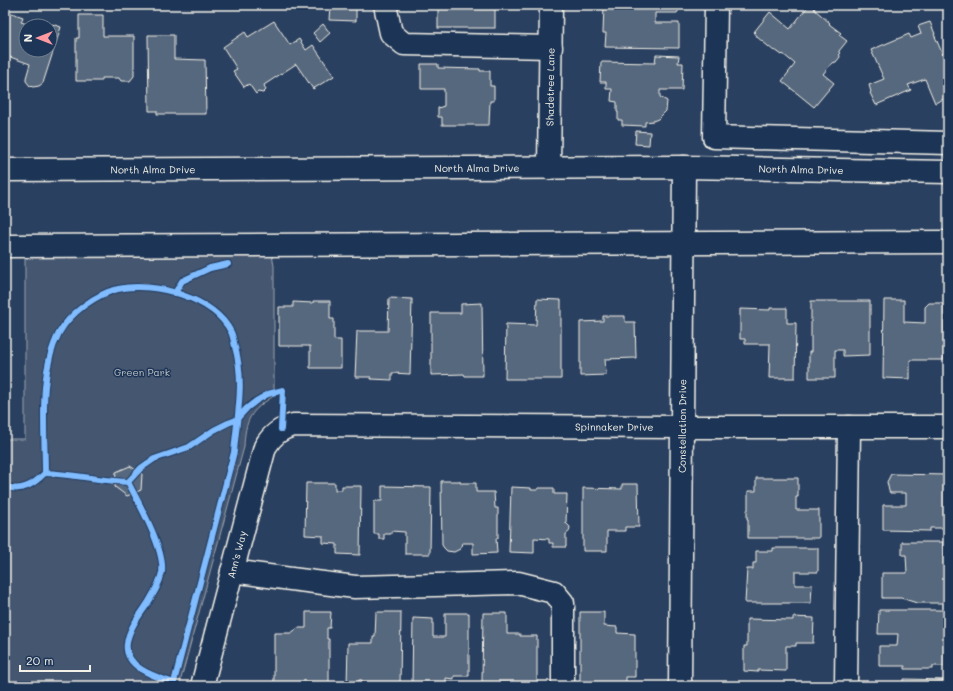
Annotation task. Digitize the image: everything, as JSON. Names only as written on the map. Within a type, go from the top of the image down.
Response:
[{"type":"main road","points":[[385,5],[390,33],[404,44],[551,47]]},
{"type":"main road","name":"Shadetree Lane","points":[[549,168],[551,5]]},
{"type":"main road","points":[[716,5],[714,137],[948,143]]},
{"type":"main road","name":"North Alma Drive","points":[[5,170],[684,167],[948,172]]},
{"type":"main road","name":"Constellation Drive","points":[[680,686],[684,167]]},
{"type":"main road","points":[[5,246],[948,242]]},
{"type":"main road","name":"Spinnaker Drive","points":[[281,429],[293,424],[682,427],[948,427]]},
{"type":"main road","points":[[846,686],[849,427]]},
{"type":"main road","name":"Ann's Way","points":[[202,686],[265,447],[272,436],[281,429]]},
{"type":"main road","points":[[232,571],[291,580],[355,587],[518,583],[554,592],[563,603],[563,686]]},
{"type":"green space","name":"Green Park","points":[[272,255],[274,266],[274,396],[255,411],[248,422],[244,447],[179,686],[5,686],[5,439],[25,439],[25,256]]},
{"type":"building","points":[[330,5],[356,5],[356,21],[329,20]]},
{"type":"building","points":[[438,5],[495,5],[495,28],[438,28]]},
{"type":"building","points":[[604,5],[682,5],[677,13],[655,13],[655,23],[679,23],[679,48],[605,47],[606,33],[603,33]]},
{"type":"building","points":[[809,5],[815,5],[816,6],[814,9],[830,23],[829,24],[841,33],[839,35],[847,41],[839,51],[840,57],[836,62],[832,63],[823,74],[834,83],[814,107],[782,81],[795,64],[783,54],[782,55],[775,50],[774,51],[757,37],[754,32],[770,12],[790,29]]},
{"type":"building","points":[[6,11],[23,17],[18,18],[18,58],[51,58],[43,83],[39,86],[30,86],[26,81],[30,64],[10,57],[5,71]]},
{"type":"building","points":[[79,15],[103,15],[103,36],[134,36],[134,76],[130,81],[121,81],[119,78],[102,78],[102,81],[76,81],[76,38],[79,38]]},
{"type":"building","points":[[274,21],[290,45],[299,39],[306,50],[313,45],[334,76],[313,89],[296,64],[264,85],[266,90],[263,93],[258,92],[256,94],[249,84],[244,87],[233,71],[237,69],[223,47],[245,32],[248,37]]},
{"type":"building","points":[[930,22],[948,67],[948,97],[935,103],[925,79],[908,85],[911,90],[876,105],[870,93],[869,85],[884,79],[871,50],[909,34],[911,38],[921,34],[918,26]]},
{"type":"building","points":[[323,24],[330,33],[320,42],[313,33]]},
{"type":"building","points":[[58,26],[61,27],[58,36]]},
{"type":"building","points":[[148,35],[174,35],[174,59],[205,60],[206,114],[157,114],[157,111],[149,111]]},
{"type":"building","points":[[656,55],[679,56],[678,63],[683,63],[682,90],[660,90],[660,97],[667,101],[666,111],[658,119],[645,122],[645,126],[622,125],[622,120],[618,120],[617,102],[611,101],[612,89],[606,89],[606,82],[600,82],[601,62],[655,63]]},
{"type":"building","points":[[421,64],[438,64],[438,68],[480,69],[480,71],[490,71],[490,86],[494,86],[494,101],[490,101],[489,125],[442,125],[442,117],[438,117],[438,108],[444,106],[444,89],[421,89]]},
{"type":"building","points":[[636,131],[650,132],[649,145],[635,144]]},
{"type":"building","points":[[389,298],[412,299],[410,374],[392,373],[392,380],[371,379],[371,377],[355,377],[357,331],[388,331]]},
{"type":"building","points":[[537,299],[561,300],[561,379],[505,379],[506,324],[536,325]]},
{"type":"building","points":[[884,300],[904,300],[904,322],[925,323],[925,307],[929,303],[941,303],[945,307],[944,360],[910,360],[910,379],[883,378]]},
{"type":"building","points":[[313,301],[330,301],[330,319],[334,319],[334,340],[341,340],[341,368],[310,368],[310,346],[279,346],[279,307],[293,307],[293,302],[313,303]]},
{"type":"building","points":[[811,301],[870,301],[870,355],[843,356],[843,350],[835,350],[835,378],[809,378],[809,352],[811,352]]},
{"type":"building","points":[[482,303],[483,376],[465,376],[464,374],[431,375],[431,313],[461,313],[461,304]]},
{"type":"building","points":[[770,308],[787,308],[787,323],[796,323],[795,378],[769,378],[770,344],[745,344],[745,339],[740,339],[740,309],[770,310]]},
{"type":"building","points":[[603,316],[625,316],[625,322],[635,322],[636,358],[605,359],[606,375],[580,376],[580,322],[603,321]]},
{"type":"building","points":[[130,466],[142,474],[141,490],[127,496],[115,487],[116,472]]},
{"type":"building","points":[[891,474],[948,475],[947,528],[930,528],[930,531],[883,530],[883,505],[906,505],[906,493],[890,493],[889,491],[887,482]]},
{"type":"building","points":[[756,478],[798,478],[796,510],[819,510],[819,538],[748,538],[748,491],[756,491]]},
{"type":"building","points":[[441,481],[476,483],[476,492],[494,492],[495,508],[498,508],[498,538],[496,538],[497,553],[473,554],[473,543],[462,543],[460,549],[454,552],[447,551],[444,548],[442,545]]},
{"type":"building","points":[[306,483],[335,483],[335,490],[342,490],[342,486],[361,486],[360,555],[337,554],[337,544],[323,543],[323,536],[305,535]]},
{"type":"building","points":[[622,484],[638,484],[639,527],[625,527],[625,531],[607,531],[607,551],[583,551],[583,488],[622,489]]},
{"type":"building","points":[[382,486],[431,487],[430,554],[405,554],[405,532],[391,531],[391,534],[384,534],[384,539],[379,539],[379,534],[374,534],[374,501],[382,501]]},
{"type":"building","points":[[511,487],[531,488],[531,490],[538,490],[538,488],[554,488],[554,494],[567,494],[566,523],[570,527],[569,532],[566,534],[566,547],[553,547],[553,543],[549,543],[549,539],[534,538],[534,553],[509,552]]},
{"type":"building","points":[[902,542],[943,542],[943,555],[946,555],[946,558],[948,558],[948,603],[917,603],[901,598],[882,598],[882,573],[907,573],[906,555],[902,555]]},
{"type":"building","points":[[773,548],[818,548],[818,572],[795,572],[795,585],[812,585],[811,603],[745,603],[747,569],[753,569],[753,563],[756,563],[756,551],[773,551]]},
{"type":"building","points":[[879,610],[948,610],[948,666],[933,666],[933,669],[905,669],[905,666],[879,666],[879,646],[897,646],[898,634],[878,634]]},
{"type":"building","points":[[306,612],[331,612],[330,628],[327,628],[327,639],[329,639],[329,683],[302,683],[302,686],[274,685],[274,633],[291,633],[298,628],[306,628]]},
{"type":"building","points":[[376,612],[401,612],[400,686],[362,686],[362,680],[359,680],[359,686],[347,686],[348,643],[373,643],[373,637],[375,637]]},
{"type":"building","points":[[580,612],[604,612],[604,626],[617,627],[617,633],[635,634],[635,677],[626,677],[626,686],[580,686]]},
{"type":"building","points":[[445,613],[469,613],[469,676],[454,676],[454,679],[446,678],[446,686],[412,685],[413,618],[433,619],[433,637],[445,637]]},
{"type":"building","points":[[483,613],[507,613],[507,634],[537,636],[537,686],[509,686],[509,683],[482,682]]},
{"type":"building","points":[[793,617],[814,618],[813,643],[796,643],[796,646],[786,646],[786,671],[744,671],[744,646],[747,646],[747,619],[793,620]]},
{"type":"building","points":[[903,679],[948,680],[948,686],[903,686]]},
{"type":"cycle path","points":[[175,293],[182,281],[210,268],[228,264]]},
{"type":"cycle path","points":[[5,486],[11,488],[22,488],[32,484],[45,473],[44,402],[48,366],[52,349],[59,333],[70,318],[84,305],[101,295],[118,289],[132,287],[148,288],[165,290],[197,301],[223,320],[231,332],[238,360],[240,386],[234,452],[173,686]]},
{"type":"cycle path","points":[[128,482],[141,468],[154,459],[189,447],[214,430],[236,420],[256,401],[268,394],[283,390],[281,429]]},
{"type":"cycle path","points":[[45,473],[128,482],[150,527],[160,552],[162,572],[155,592],[130,632],[127,643],[127,652],[130,659],[143,670],[174,683]]}]
